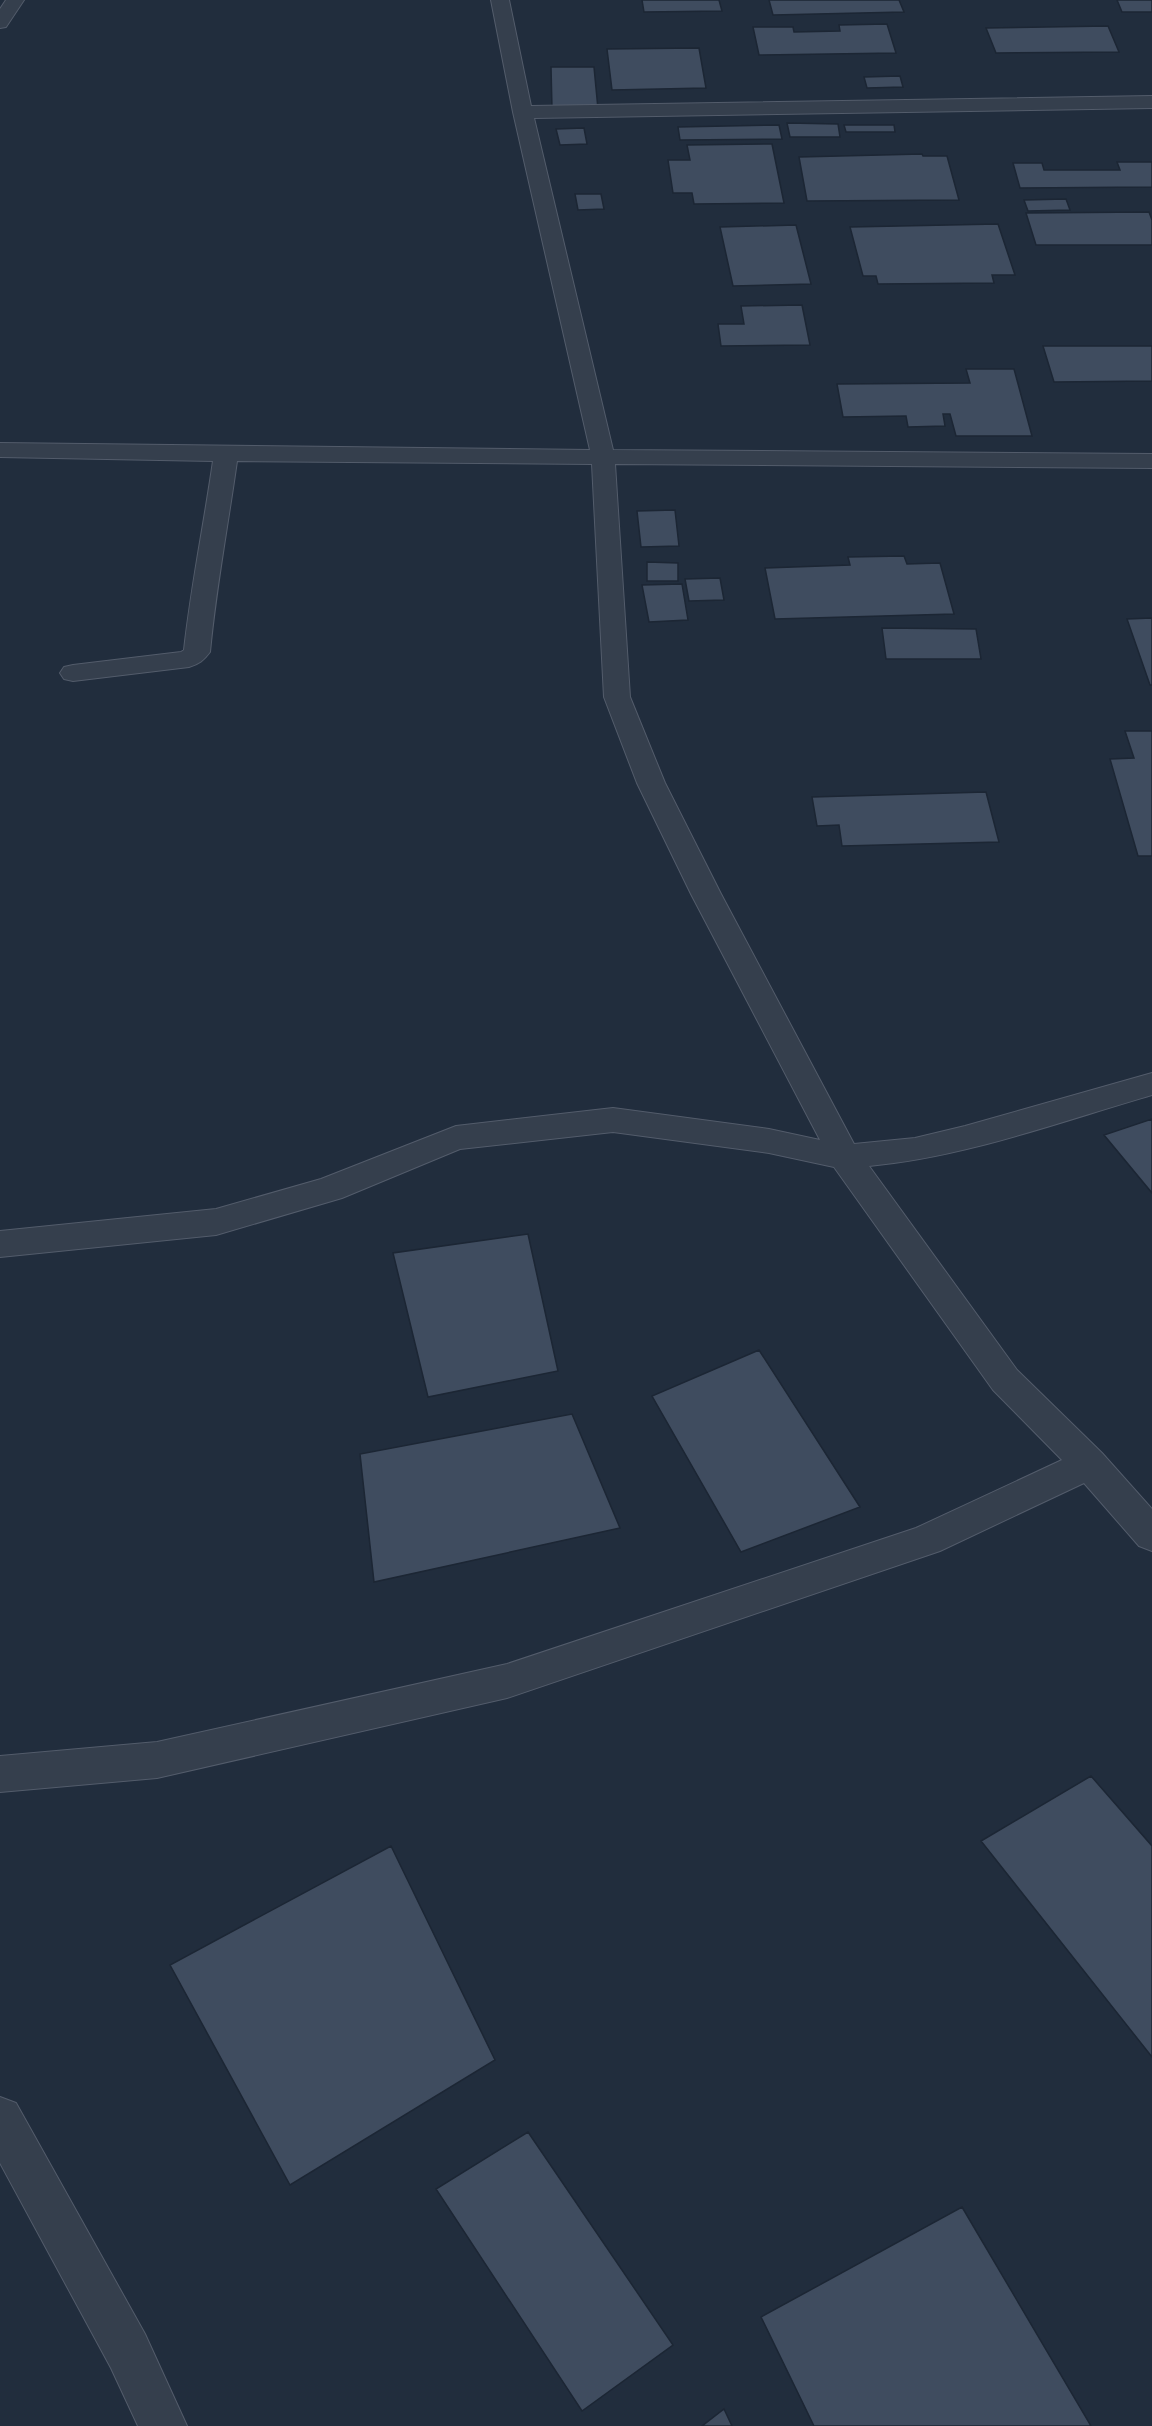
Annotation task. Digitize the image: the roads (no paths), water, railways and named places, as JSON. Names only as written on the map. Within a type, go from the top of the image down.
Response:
[{"type":"street","points":[[0,23],[15,0]]},
{"type":"street","points":[[500,0],[523,112],[603,456],[617,698],[651,783],[706,894],[845,1157],[1005,1380],[1089,1464],[1152,1535]]},
{"type":"street","points":[[523,112],[1152,102]]},
{"type":"street","points":[[0,450],[226,454],[1152,461]]},
{"type":"street","points":[[73,673],[189,659],[197,652],[202,602],[211,561],[226,454]]},
{"type":"street","points":[[0,1244],[216,1222],[330,1189],[456,1138],[613,1120],[769,1141],[845,1157],[915,1150],[1152,1084]]},
{"type":"street","points":[[0,1774],[157,1760],[507,1681],[927,1540],[1089,1464]]},
{"type":"street","points":[[0,2119],[128,2351],[164,2426]]}]
